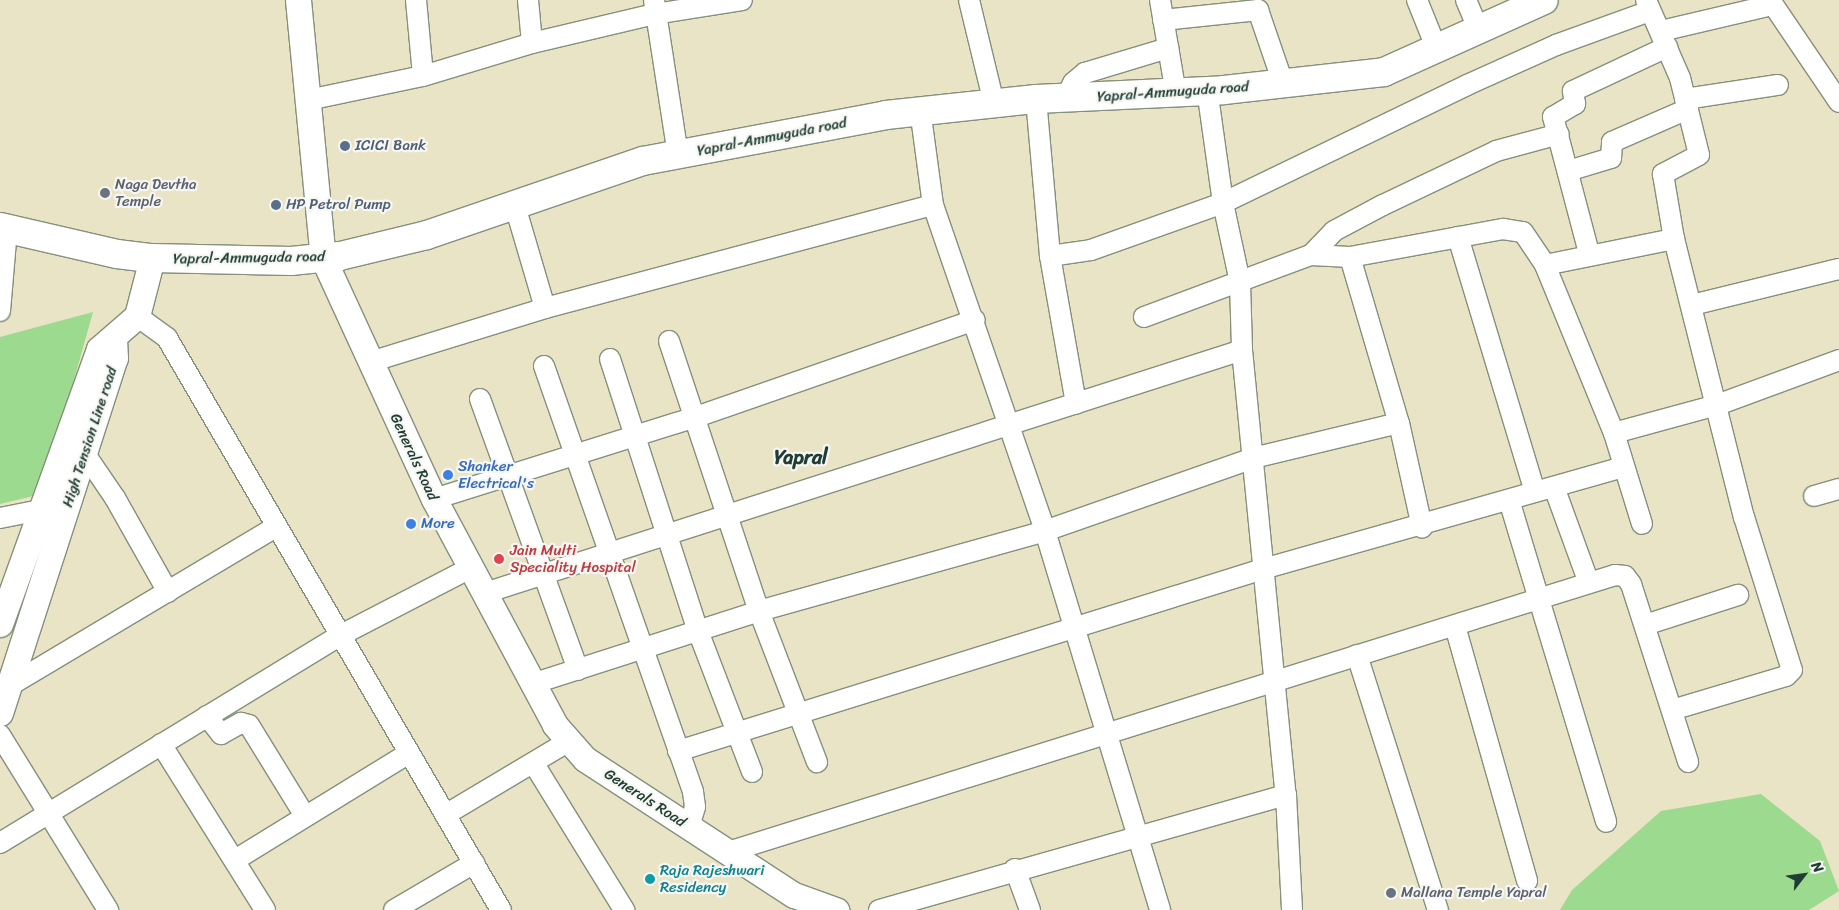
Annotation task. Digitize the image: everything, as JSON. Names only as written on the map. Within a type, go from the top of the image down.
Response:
[{"type":"main road","name":"Yapral-Ammuguda road","points":[[4,228],[152,258],[323,258],[427,235],[644,161],[920,109],[1036,99],[1176,94],[1207,89],[1384,72],[1544,0]]},
{"type":"street","name":"Generals Road","points":[[298,0],[323,258],[434,499],[532,684],[569,741],[585,759],[728,852],[792,903],[836,910]]},
{"type":"street","points":[[416,0],[423,76]]},
{"type":"street","points":[[528,0],[532,43]]},
{"type":"street","points":[[308,100],[423,76],[655,7],[742,0]]},
{"type":"street","points":[[969,0],[994,104]]},
{"type":"street","points":[[1160,0],[1176,94]]},
{"type":"street","points":[[1417,0],[1436,47]]},
{"type":"street","points":[[1466,0],[1479,30]]},
{"type":"street","points":[[1589,253],[1553,117],[1575,104],[1573,91],[1664,38],[1771,3],[1839,101]]},
{"type":"street","points":[[1050,256],[1091,250],[1223,203],[1463,87],[1648,5],[1664,38],[1687,104],[1699,155],[1663,174],[1674,239],[1744,517],[1792,670],[1786,676],[1672,710]]},
{"type":"street","points":[[655,7],[678,155]]},
{"type":"street","points":[[1163,20],[1258,10],[1284,83]]},
{"type":"street","points":[[1065,99],[1073,82],[1085,74],[1168,48]]},
{"type":"street","points":[[1568,171],[1611,158],[1612,142],[1687,104],[1778,85]]},
{"type":"street","points":[[1207,89],[1223,203],[1240,282],[1242,350],[1262,569],[1286,795],[1287,909]]},
{"type":"street","points":[[1036,99],[1050,256],[1076,404]]},
{"type":"street","points":[[920,109],[933,205],[1045,531],[1073,628],[1140,838],[1160,910]]},
{"type":"street","points":[[1311,255],[1334,231],[1383,205],[1496,151],[1559,134]]},
{"type":"street","points":[[370,362],[546,308],[933,205]]},
{"type":"street","points":[[515,206],[546,308]]},
{"type":"street","points":[[0,310],[4,228]]},
{"type":"street","points":[[1144,317],[1311,255],[1350,257],[1503,228],[1523,232],[1546,265],[1614,434],[1642,524]]},
{"type":"street","points":[[1458,237],[1535,492]]},
{"type":"street","points":[[1546,265],[1589,253],[1674,239]]},
{"type":"street","points":[[1350,257],[1399,423],[1422,526]]},
{"type":"street","points":[[152,258],[137,316],[167,338],[339,636],[501,910]]},
{"type":"street","points":[[1692,305],[1839,269]]},
{"type":"street","name":"High Tension Line road","points":[[3,697],[63,518],[74,447],[99,350],[114,340],[137,316]]},
{"type":"street","points":[[434,499],[696,417],[974,320]]},
{"type":"street","points":[[669,341],[696,417],[759,611],[817,762]]},
{"type":"street","points":[[485,593],[609,552],[671,536],[1242,350]]},
{"type":"street","points":[[610,359],[671,536],[698,631],[752,772]]},
{"type":"street","points":[[1614,434],[1717,405],[1839,360]]},
{"type":"street","points":[[544,366],[573,456],[609,552],[640,650],[695,800],[689,827]]},
{"type":"street","points":[[480,399],[545,572],[578,670]]},
{"type":"street","points":[[532,684],[759,611],[1045,531],[1253,458],[1399,423]]},
{"type":"street","points":[[74,447],[168,592]]},
{"type":"street","name":"High Tension Line road","points":[[0,624],[40,510],[74,447]]},
{"type":"street","points":[[678,751],[737,733],[798,711],[1262,569],[1422,526],[1623,467]]},
{"type":"street","points":[[1554,487],[1589,583]]},
{"type":"street","points":[[1814,496],[1839,489]]},
{"type":"street","points":[[1510,500],[1606,822]]},
{"type":"street","points":[[0,518],[40,510],[63,518]]},
{"type":"street","points":[[3,697],[48,659],[168,592],[276,528]]},
{"type":"street","points":[[0,843],[50,816],[161,744],[339,636],[470,568]]},
{"type":"street","points":[[728,852],[1106,734],[1274,678],[1455,626],[1589,583],[1625,576],[1645,625],[1688,762]]},
{"type":"street","points":[[1645,625],[1738,595]]},
{"type":"street","points":[[1455,626],[1527,880]]},
{"type":"street","points":[[1357,655],[1438,910]]},
{"type":"street","points":[[207,716],[220,734],[241,723],[249,725],[302,811]]},
{"type":"street","points":[[0,734],[108,910]]},
{"type":"street","points":[[445,815],[534,764],[569,741]]},
{"type":"street","points":[[161,744],[265,910]]},
{"type":"street","points":[[258,832],[302,811],[408,754]]},
{"type":"street","points":[[534,764],[624,910]]},
{"type":"street","points":[[879,910],[1016,869],[1140,838],[1286,795]]},
{"type":"street","points":[[234,860],[302,811]]},
{"type":"street","points":[[394,910],[474,863]]},
{"type":"street","points":[[1016,869],[1030,910]]},
{"type":"green space","points":[[93,312],[42,494],[0,504],[0,337]]},
{"type":"green space","points":[[1761,794],[1820,841],[1839,891],[1809,910],[1560,910],[1572,890],[1661,811]]},
{"type":"place","name":"ICICI Bank","points":[[345,146]]},
{"type":"place","name":"Naga Devtha Temple","points":[[105,193]]},
{"type":"place","name":"HP Petrol Pump","points":[[276,205]]},
{"type":"place","name":"Shanker Electrical's","points":[[448,475]]},
{"type":"place","name":"More","points":[[411,524]]},
{"type":"place","name":"Jain Multi Speciality Hospital","points":[[499,559]]},
{"type":"place","name":"Raja Rajeshwari Residency","points":[[650,879]]},
{"type":"place","name":"Mallana Temple Yapral","points":[[1391,893]]},
{"type":"district","name":"Yapral","points":[[801,457]]}]
